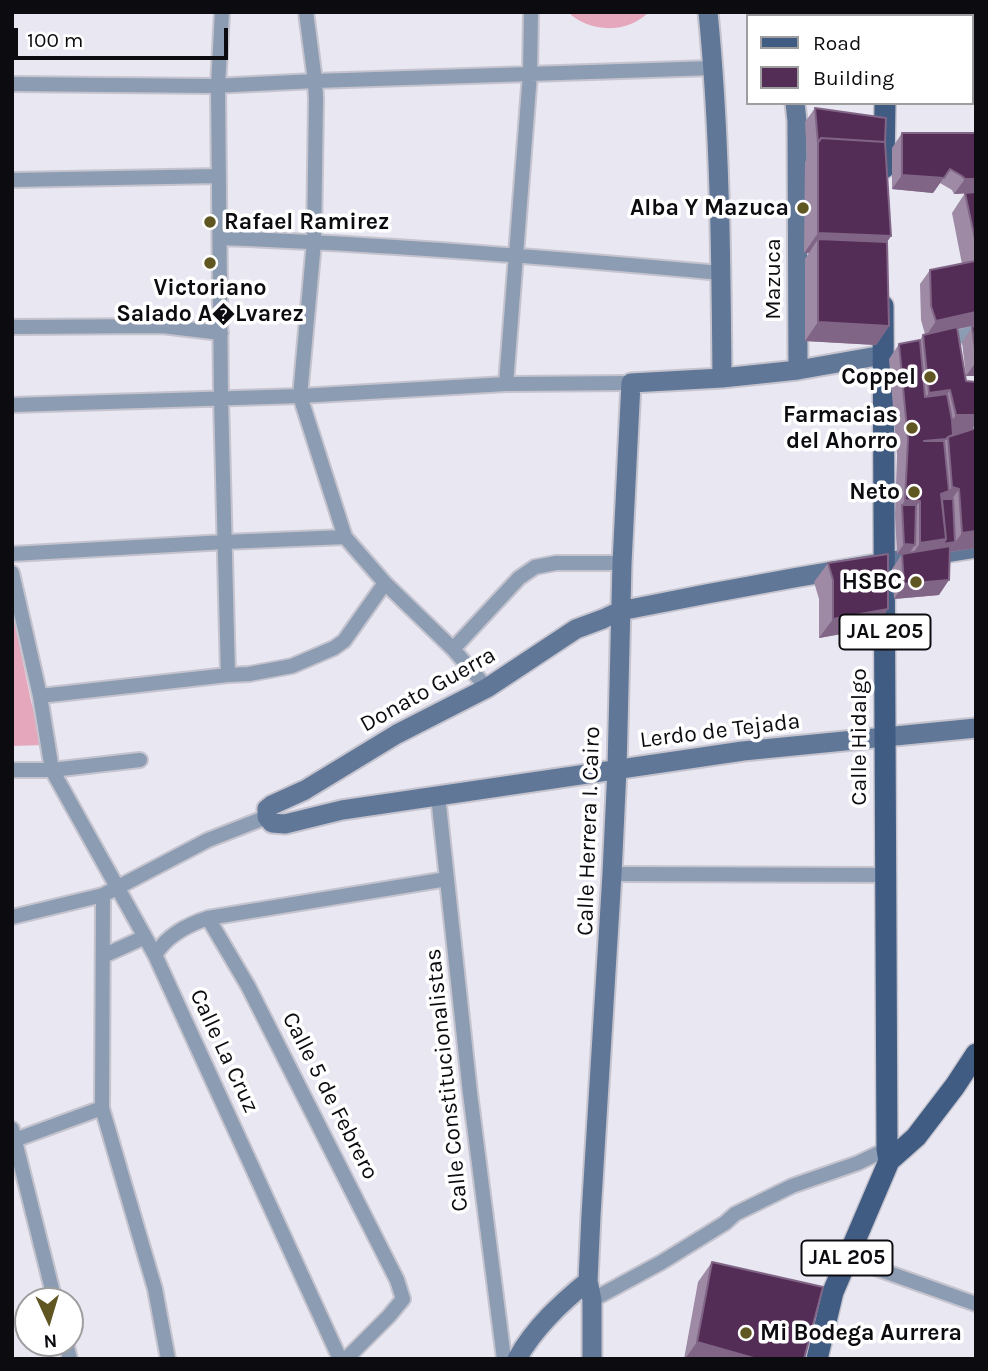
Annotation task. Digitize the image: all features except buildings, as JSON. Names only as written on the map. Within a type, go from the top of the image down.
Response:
[{"type":"main road","points":[[708,12],[713,68],[721,273],[722,378]]},
{"type":"main road","name":"Mazuca","points":[[795,105],[798,370]]},
{"type":"main road","points":[[884,194],[891,140],[886,105]]},
{"type":"main road","name":"Calle Hidalgo","points":[[883,280],[890,354],[884,562],[888,1155]]},
{"type":"main road","points":[[631,383],[798,370],[890,354]]},
{"type":"main road","name":"Calle Herrera I. Cairo","points":[[592,1359],[590,1215],[612,874],[620,611],[631,383]]},
{"type":"main road","name":"Donato Guerra","points":[[267,817],[267,809],[272,805],[305,790],[397,734],[487,688],[576,629],[620,611],[724,590],[976,548]]},
{"type":"main road","name":"Lerdo de Tejada","points":[[267,817],[272,823],[285,824],[342,810],[743,751],[976,728]]},
{"type":"main road","name":"JAL 205","points":[[817,1359],[833,1292],[888,1155],[916,1137],[976,1054]]},
{"type":"main road","points":[[517,1359],[545,1321],[571,1295],[590,1290]]},
{"type":"street","points":[[222,12],[218,86],[221,398],[228,675]]},
{"type":"street","points":[[306,12],[315,81],[314,242],[300,396],[345,537],[385,583],[453,649],[487,688]]},
{"type":"street","points":[[506,384],[530,74],[531,12]]},
{"type":"street","points":[[12,84],[218,86],[713,68]]},
{"type":"street","points":[[12,180],[219,176]]},
{"type":"street","points":[[220,238],[515,255],[721,273]]},
{"type":"street","points":[[12,327],[162,326],[221,333]]},
{"type":"street","points":[[923,346],[976,332]]},
{"type":"street","points":[[12,405],[300,396],[506,384],[631,383]]},
{"type":"street","points":[[12,554],[345,537]]},
{"type":"street","points":[[453,649],[519,578],[535,567],[556,563],[622,563]]},
{"type":"street","points":[[12,573],[40,696],[52,770]]},
{"type":"street","points":[[40,696],[249,674],[292,666],[344,641],[385,583]]},
{"type":"street","points":[[12,770],[52,770],[140,760]]},
{"type":"street","name":"Calle La Cruz","points":[[52,770],[155,955],[340,1359]]},
{"type":"street","name":"Calle Constitucionalistas","points":[[438,796],[470,1093],[504,1359]]},
{"type":"street","points":[[12,916],[103,895],[208,840],[267,817]]},
{"type":"street","points":[[612,874],[886,875]]},
{"type":"street","points":[[155,955],[162,944],[178,932],[208,918],[447,879]]},
{"type":"street","points":[[103,895],[102,1108],[155,1289],[168,1359]]},
{"type":"street","name":"Calle 5 de Febrero","points":[[208,918],[248,986],[397,1280],[403,1299],[346,1359]]},
{"type":"street","points":[[103,956],[145,937]]},
{"type":"street","points":[[51,1287],[13,1137],[102,1108]]},
{"type":"street","points":[[590,1290],[662,1262],[735,1214],[792,1186],[888,1155]]},
{"type":"street","points":[[847,1258],[976,1304]]},
{"type":"shaded area","points":[[568,12],[649,12],[630,24],[608,28],[586,24]]},
{"type":"shaded area","points":[[12,609],[31,701],[43,745],[12,746]]},
{"type":"place","name":"Alba Y Mazuca","points":[[803,208]]},
{"type":"place","name":"Rafael Ramirez","points":[[210,222]]},
{"type":"place","name":"Victoriano Salado A�Lvarez","points":[[210,263]]},
{"type":"place","name":"Coppel","points":[[930,377]]},
{"type":"place","name":"Farmacias del Ahorro","points":[[912,428]]},
{"type":"place","name":"Neto","points":[[914,492]]},
{"type":"place","name":"HSBC","points":[[916,582]]},
{"type":"place","name":"Mi Bodega Aurrera","points":[[746,1333]]}]
